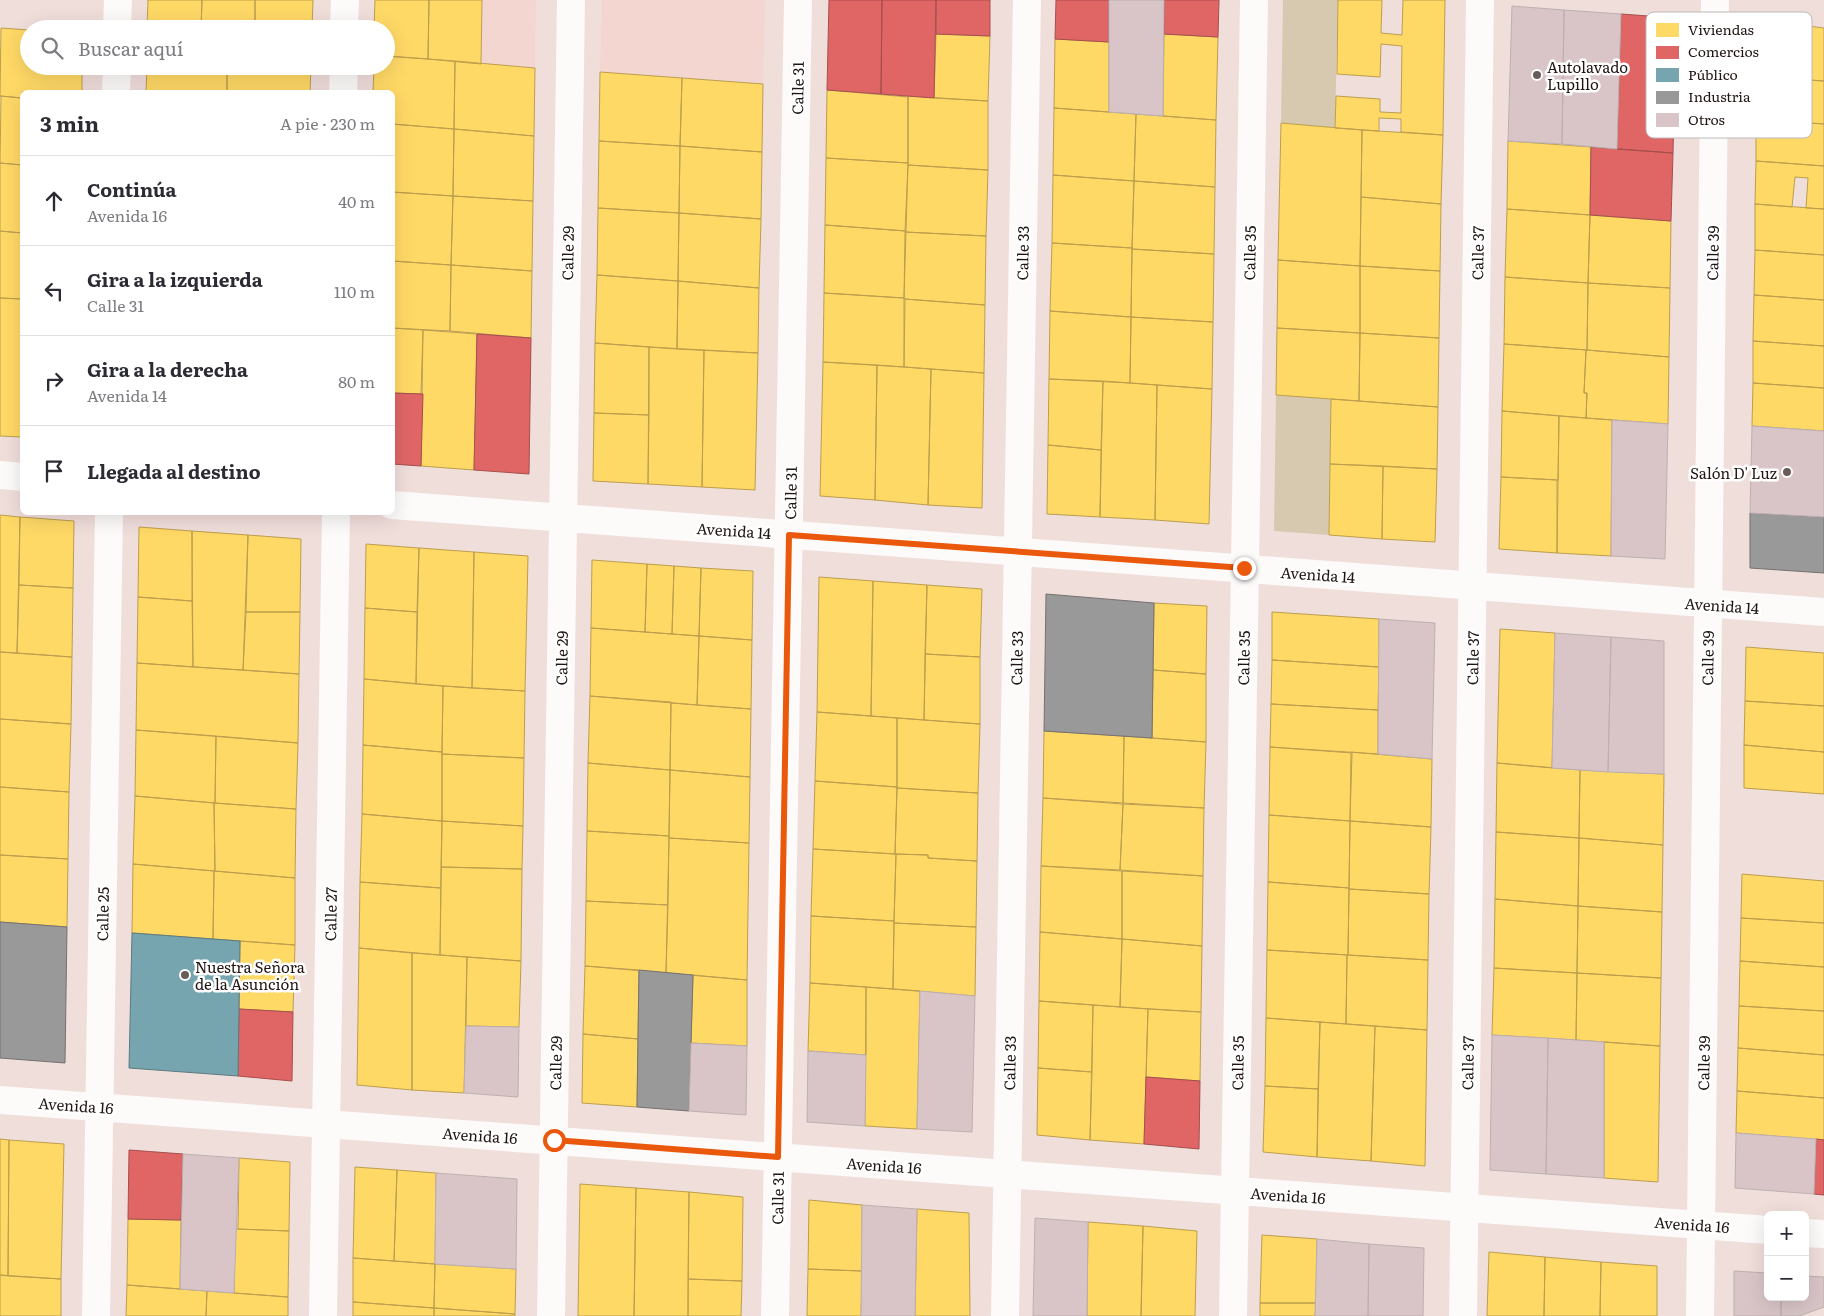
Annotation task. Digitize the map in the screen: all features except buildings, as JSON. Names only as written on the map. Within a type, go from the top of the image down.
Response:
[{"type":"street","points":[[117,20],[118,0]]},
{"type":"street","points":[[344,20],[345,0]]},
{"type":"street","name":"Calle 29","points":[[551,1316],[571,0]]},
{"type":"street","name":"Calle 31","points":[[775,1316],[798,0]]},
{"type":"street","name":"Calle 33","points":[[1005,1316],[1027,0]]},
{"type":"street","name":"Calle 35","points":[[1233,1316],[1254,0]]},
{"type":"street","name":"Calle 37","points":[[1463,1316],[1480,0]]},
{"type":"street","points":[[116,90],[117,75]]},
{"type":"street","points":[[343,90],[344,75]]},
{"type":"street","name":"Calle 39","points":[[1700,1316],[1713,138]]},
{"type":"street","points":[[0,475],[20,477]]},
{"type":"street","name":"Avenida 14","points":[[395,505],[1824,612]]},
{"type":"street","name":"Calle 25","points":[[96,1316],[109,515]]},
{"type":"street","name":"Calle 27","points":[[323,1316],[336,515]]},
{"type":"street","name":"Avenida 16","points":[[0,1100],[1764,1230]]},
{"type":"street","points":[[1809,1233],[1824,1234]]},
{"type":"shaded area","points":[[482,0],[536,0],[535,68],[481,64]]},
{"type":"shaded area","points":[[602,0],[765,0],[763,84],[600,72]]},
{"type":"shaded area","points":[[1283,0],[1338,0],[1335,128],[1281,123]]},
{"type":"shaded area","points":[[1276,395],[1331,399],[1329,535],[1274,531]]},
{"type":"place","name":"Autolavado Lupillo","points":[[1537,75]]},
{"type":"place","name":"Salón D' Luz","points":[[1787,472]]},
{"type":"place","name":"Nuestra Señora de la Asunción","points":[[185,975]]},
{"type":"route","points":[[554,1140],[778,1157],[789,535],[1244,568]]}]
